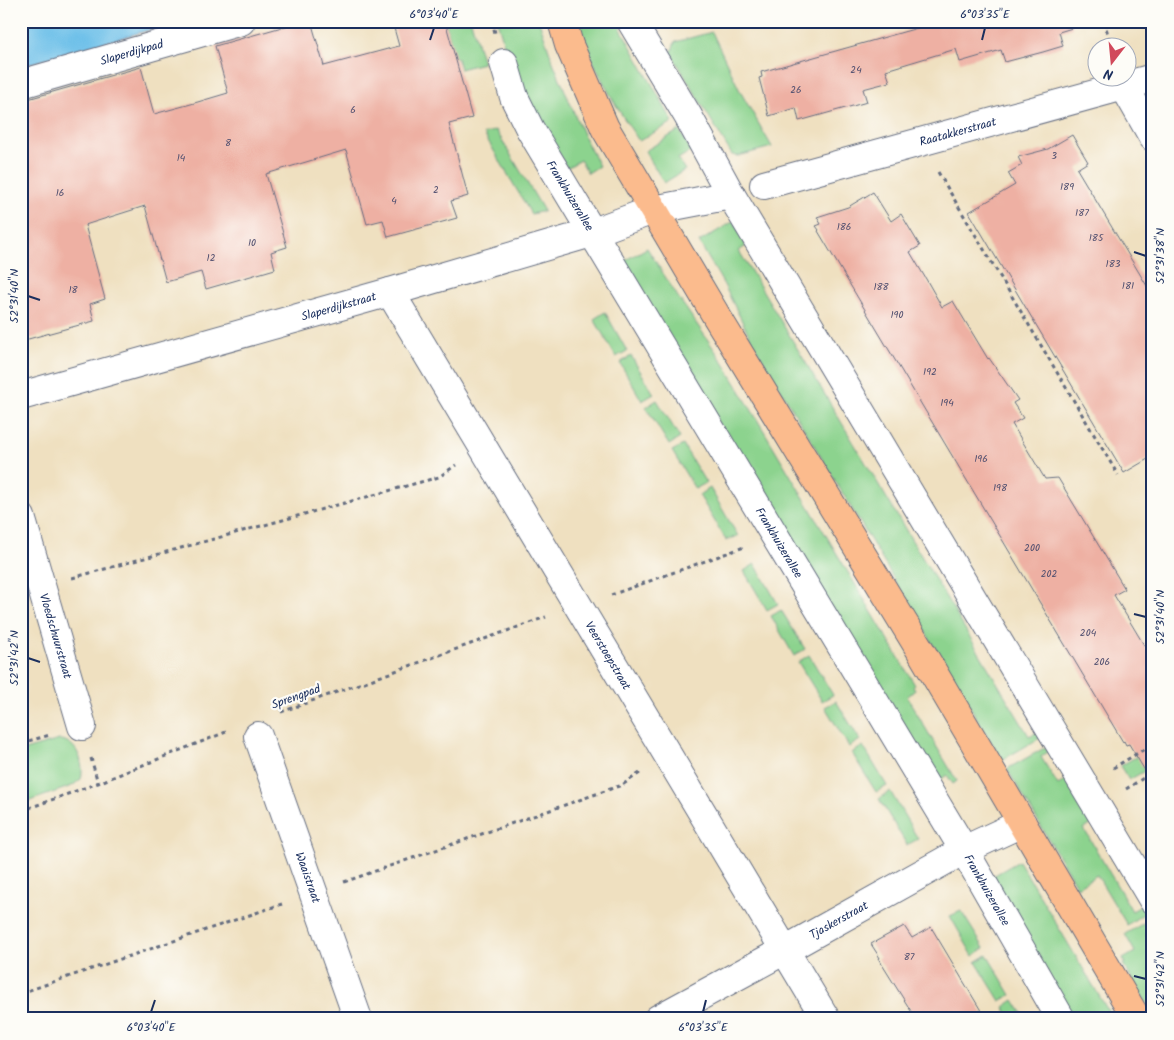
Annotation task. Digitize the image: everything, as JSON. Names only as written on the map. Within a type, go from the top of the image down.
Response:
[{"type":"main road","points":[[562,21],[569,46],[605,128],[919,648],[1137,1019]]},
{"type":"street","name":"Slaperdijkpad","points":[[21,84],[241,21]]},
{"type":"street","points":[[632,21],[688,116],[731,195],[1153,900]]},
{"type":"street","name":"Frankhuizerallee","points":[[504,62],[514,98],[530,129],[964,850],[1062,1019]]},
{"type":"street","name":"Raatakkerstraat","points":[[1136,83],[1153,78]]},
{"type":"street","name":"Raatakkerstraat","points":[[764,185],[1117,88]]},
{"type":"street","points":[[1125,88],[1153,137]]},
{"type":"street","points":[[653,210],[731,195]]},
{"type":"street","name":"Slaperdijkstraat","points":[[21,396],[591,233],[653,210]]},
{"type":"street","name":"Veerstoepstraat","points":[[390,292],[826,1019]]},
{"type":"street","name":"Vloedschuurstraat","points":[[21,517],[82,726]]},
{"type":"street","name":"Waaistraat","points":[[246,733],[314,893],[358,1019]]},
{"type":"street","name":"Tjaskerstraat","points":[[658,1019],[964,850],[1022,823]]},
{"type":"path","points":[[1104,21],[1109,38]]},
{"type":"path","points":[[920,142],[1118,474]]},
{"type":"path","points":[[42,586],[439,477],[484,447]]},
{"type":"path","name":"Sprengpad","points":[[280,712],[775,537]]},
{"type":"path","points":[[21,810],[246,733]]},
{"type":"path","points":[[1084,784],[1153,744]]},
{"type":"path","points":[[21,994],[622,785],[668,755]]},
{"type":"green space","points":[[445,21],[471,21],[483,63],[460,69]]},
{"type":"green space","points":[[497,21],[539,21],[553,62],[585,139],[599,166],[588,173],[580,160],[567,168],[541,126],[509,61]]},
{"type":"green space","points":[[577,21],[619,21],[621,29],[673,122],[639,141],[604,83]]},
{"type":"green space","points":[[712,32],[740,91],[772,147],[738,156],[732,155],[671,53],[675,42]]},
{"type":"green space","points":[[496,130],[544,211],[531,214],[484,134]]},
{"type":"green space","points":[[680,131],[691,151],[678,159],[685,170],[664,183],[645,151]]},
{"type":"green space","points":[[734,221],[746,246],[739,251],[1029,736],[1038,732],[1040,738],[1002,760],[754,345],[724,285],[699,242]]},
{"type":"green space","points":[[647,248],[723,362],[915,685],[913,687],[915,690],[907,697],[957,781],[953,784],[947,775],[934,784],[622,262]]},
{"type":"green space","points":[[605,312],[627,351],[616,357],[594,319]]},
{"type":"green space","points":[[631,356],[654,394],[642,401],[620,363]]},
{"type":"green space","points":[[657,400],[680,438],[669,445],[646,407]]},
{"type":"green space","points":[[683,445],[706,483],[695,489],[672,451]]},
{"type":"green space","points":[[710,488],[738,536],[726,540],[699,495]]},
{"type":"green space","points":[[755,564],[778,604],[767,610],[744,571]]},
{"type":"green space","points":[[781,610],[805,649],[794,656],[771,616]]},
{"type":"green space","points":[[809,655],[833,695],[822,701],[798,662]]},
{"type":"green space","points":[[836,701],[860,740],[849,747],[825,707]]},
{"type":"green space","points":[[59,740],[71,744],[75,748],[81,760],[81,779],[72,786],[21,804],[21,751]]},
{"type":"green space","points":[[863,746],[887,786],[876,792],[852,753]]},
{"type":"green space","points":[[1046,747],[1049,751],[1041,757],[1058,785],[1066,780],[1092,824],[1084,829],[1132,911],[1141,906],[1146,912],[1127,925],[1097,875],[1077,887],[1007,769]]},
{"type":"green space","points":[[1153,747],[1153,766],[1129,780],[1120,766]]},
{"type":"green space","points":[[890,791],[918,839],[907,845],[879,799]]},
{"type":"green space","points":[[1019,861],[1113,1019],[1073,1019],[993,876]]},
{"type":"green space","points":[[961,911],[984,948],[973,956],[950,916]]},
{"type":"green space","points":[[1149,920],[1153,924],[1153,929],[1146,934],[1153,945],[1153,1014],[1123,964],[1125,963],[1123,959],[1135,952],[1125,934]]},
{"type":"green space","points":[[987,955],[1011,995],[1000,1001],[976,962]]},
{"type":"green space","points":[[1014,1000],[1026,1019],[1011,1019],[1004,1007]]},
{"type":"water","points":[[21,21],[181,21],[21,66]]},
{"type":"building","points":[[303,21],[311,21],[324,66],[399,46],[392,21],[445,21],[472,118],[449,124],[468,196],[451,201],[457,218],[388,237],[383,220],[367,224],[346,150],[266,174],[287,247],[271,252],[275,269],[206,289],[201,272],[166,282],[145,206],[85,225],[105,299],[90,304],[94,321],[21,341],[21,101],[141,67],[154,114],[191,104],[228,93],[215,46]]},
{"type":"building","points":[[919,21],[1071,21],[1072,28],[1059,32],[1063,46],[1043,52],[1005,62],[1001,50],[960,62],[956,49],[886,70],[890,82],[863,89],[867,102],[799,121],[796,108],[769,116],[759,78],[762,77],[761,72],[921,27]]},
{"type":"building","points":[[1072,135],[1088,162],[1077,169],[1153,296],[1153,456],[1124,473],[969,212],[1015,185],[1008,173],[1022,165],[1018,157],[1048,149]]},
{"type":"building","points":[[873,192],[891,221],[901,214],[920,246],[910,252],[942,307],[953,301],[988,359],[1018,400],[1013,403],[1023,418],[1012,424],[1045,479],[1058,478],[1125,589],[1114,595],[1153,660],[1153,784],[1129,744],[1126,745],[1123,742],[818,231],[816,226],[821,224],[817,217],[848,207]]},
{"type":"building","points":[[904,926],[912,938],[931,927],[986,1019],[916,1019],[871,944]]}]
